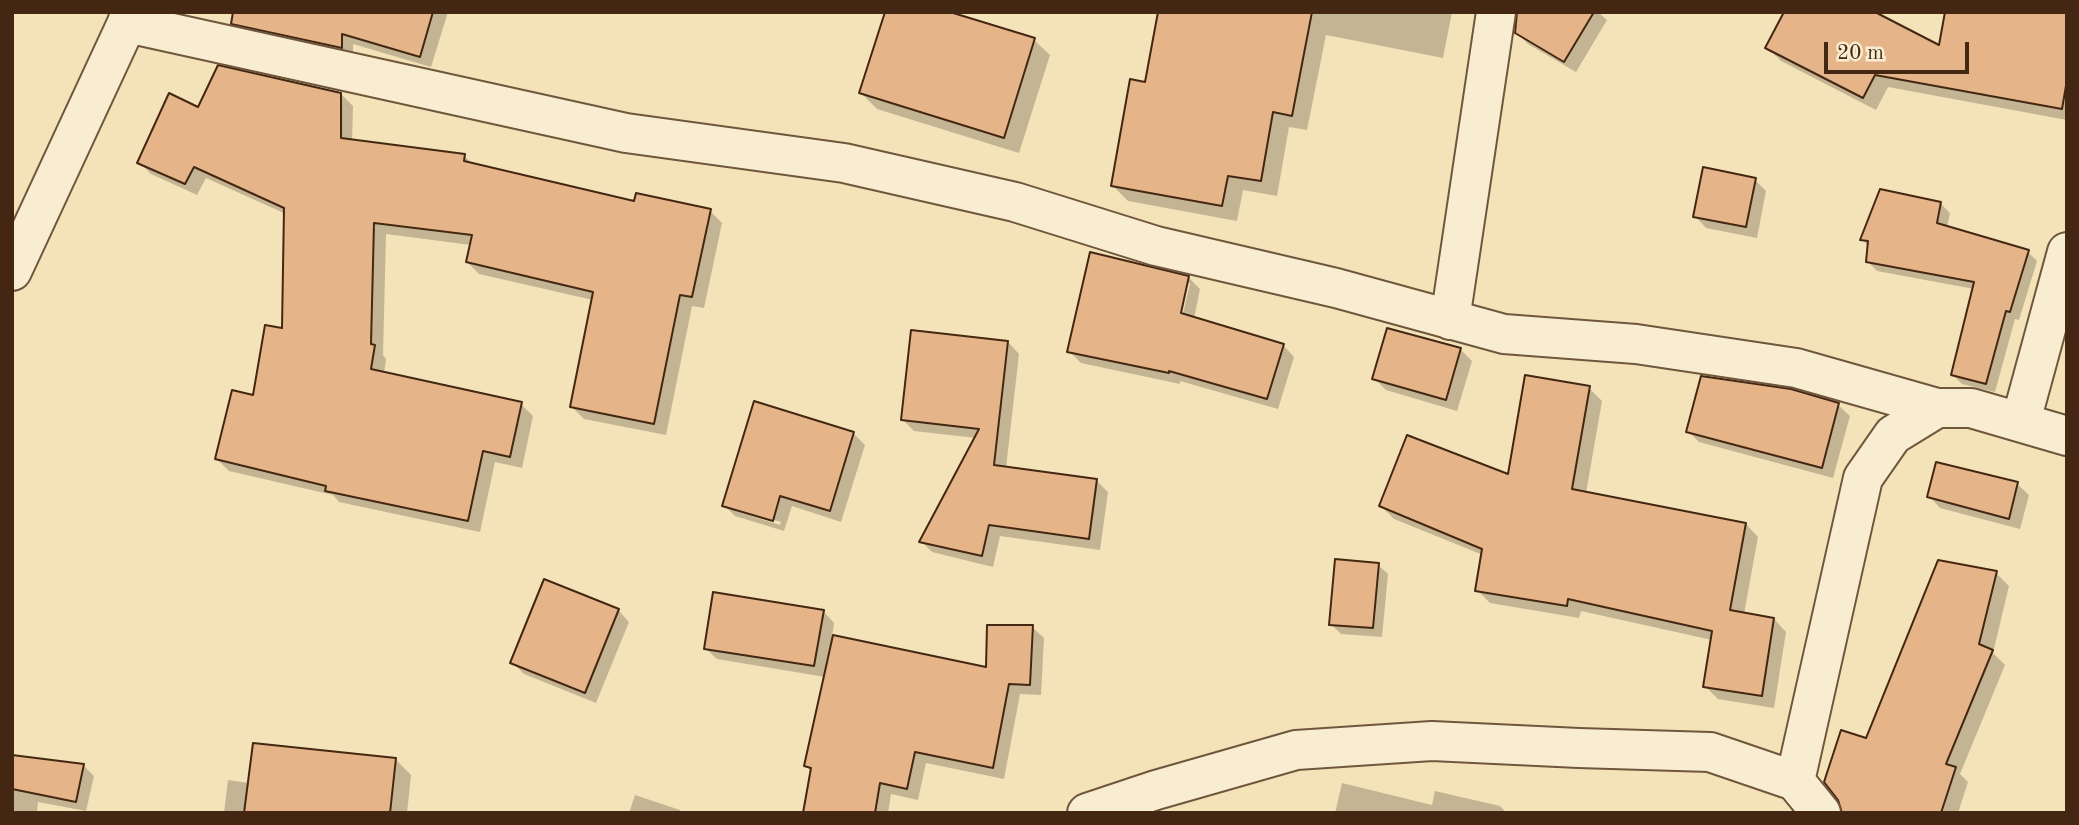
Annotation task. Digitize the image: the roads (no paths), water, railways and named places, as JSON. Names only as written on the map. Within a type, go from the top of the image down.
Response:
[{"type":"street","points":[[1451,320],[1496,12]]},
{"type":"street","points":[[12,271],[128,18],[626,133],[844,163],[1015,202],[1156,246],[1336,288],[1504,334],[1636,344],[1796,368],[1937,408],[1971,408],[2067,436]]},
{"type":"street","points":[[2021,421],[2067,251]]},
{"type":"street","points":[[1795,781],[1863,478],[1893,435],[1937,408]]},
{"type":"street","points":[[1087,813],[1156,790],[1296,751],[1432,741],[1710,752],[1795,781],[1821,813]]}]
